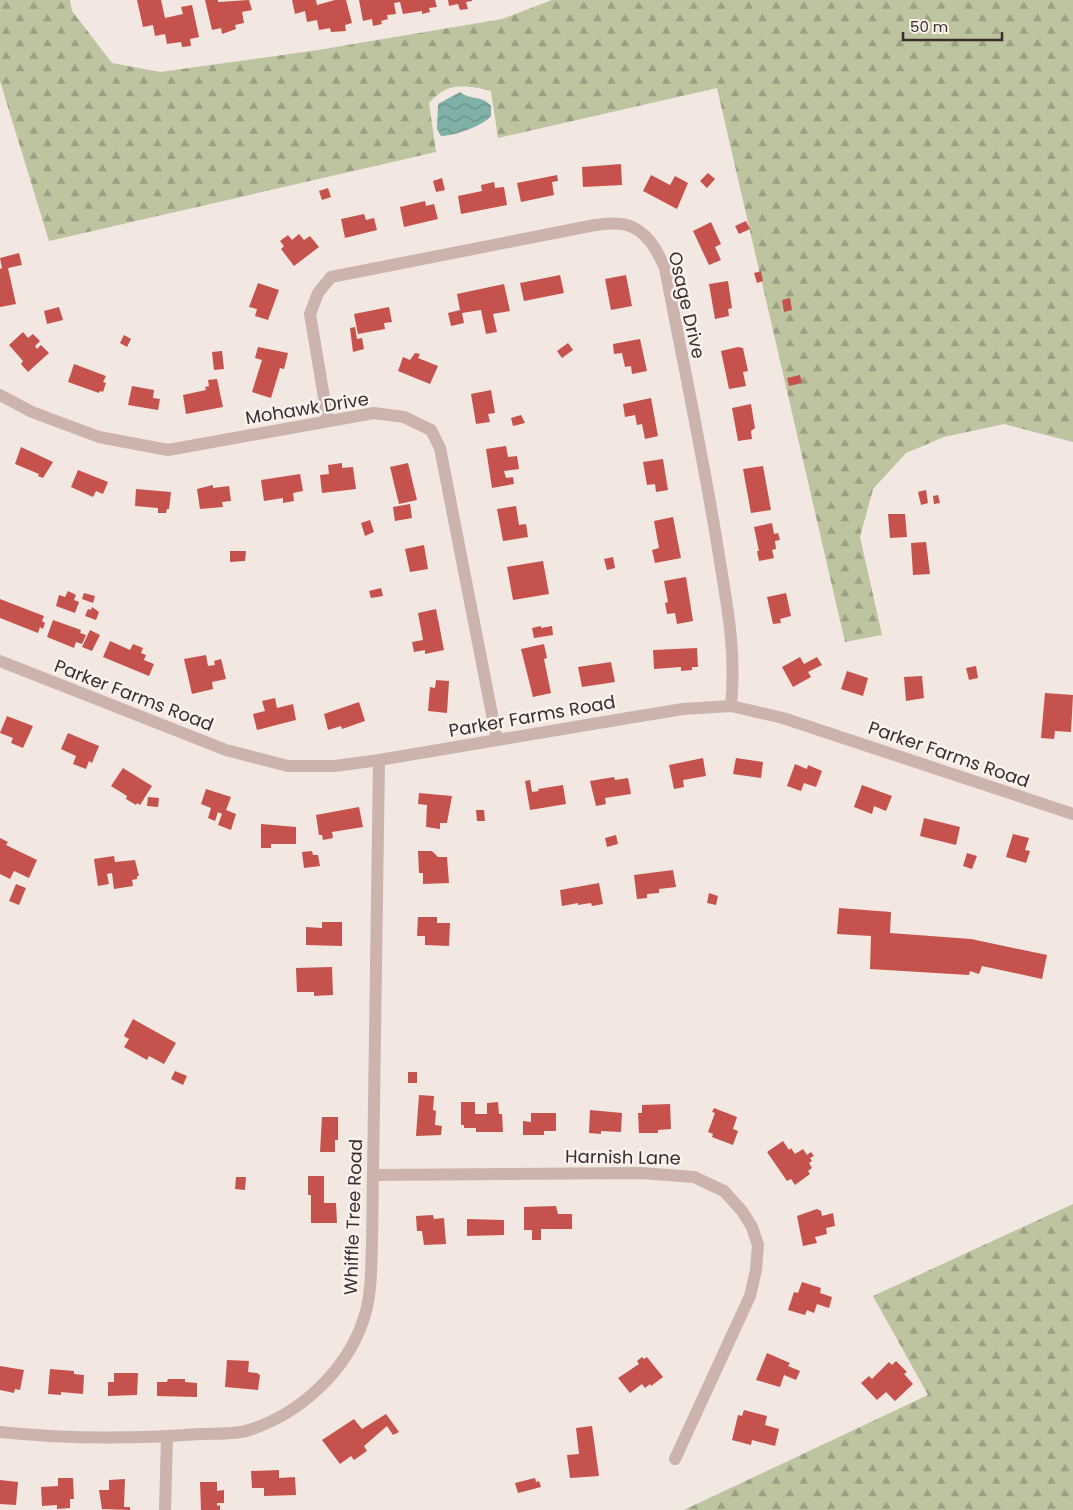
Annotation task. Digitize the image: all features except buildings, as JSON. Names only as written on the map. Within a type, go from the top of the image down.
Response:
[{"type":"street","name":"Osage Drive","points":[[328,421],[310,314],[318,293],[331,277],[594,225],[626,224],[641,232],[657,248],[665,268],[705,474],[732,635],[734,665],[731,706]]},
{"type":"street","name":"Mohawk Drive","points":[[0,395],[32,412],[99,437],[168,450],[374,413],[404,417],[431,430],[440,448],[497,740]]},
{"type":"street","name":"Parker Farms Road","points":[[0,661],[226,750],[264,761],[307,767],[379,760],[683,709],[731,706],[783,718],[1073,814]]},
{"type":"street","name":"Whiffle Tree Road","points":[[0,1432],[49,1437],[167,1437],[248,1431],[296,1406],[320,1387],[340,1365],[354,1343],[369,1299],[379,760]]},
{"type":"street","name":"Harnish Lane","points":[[372,1175],[641,1173],[694,1177],[724,1191],[742,1211],[752,1228],[758,1246],[756,1270],[750,1296],[675,1459]]},
{"type":"street","points":[[165,1510],[167,1437]]},
{"type":"green space","points":[[0,0],[70,0],[72,11],[112,63],[160,72],[318,50],[502,19],[552,0],[1073,0],[1073,442],[1004,424],[944,437],[906,453],[873,489],[860,537],[882,635],[845,642],[717,88],[498,138],[491,91],[458,86],[443,91],[429,103],[436,152],[49,241],[0,81]]},
{"type":"green space","points":[[1073,1204],[1073,1510],[684,1510],[928,1395],[873,1296]]},
{"type":"water","points":[[460,92],[467,96],[484,100],[491,106],[491,116],[468,130],[441,136],[437,129],[438,104]]}]
